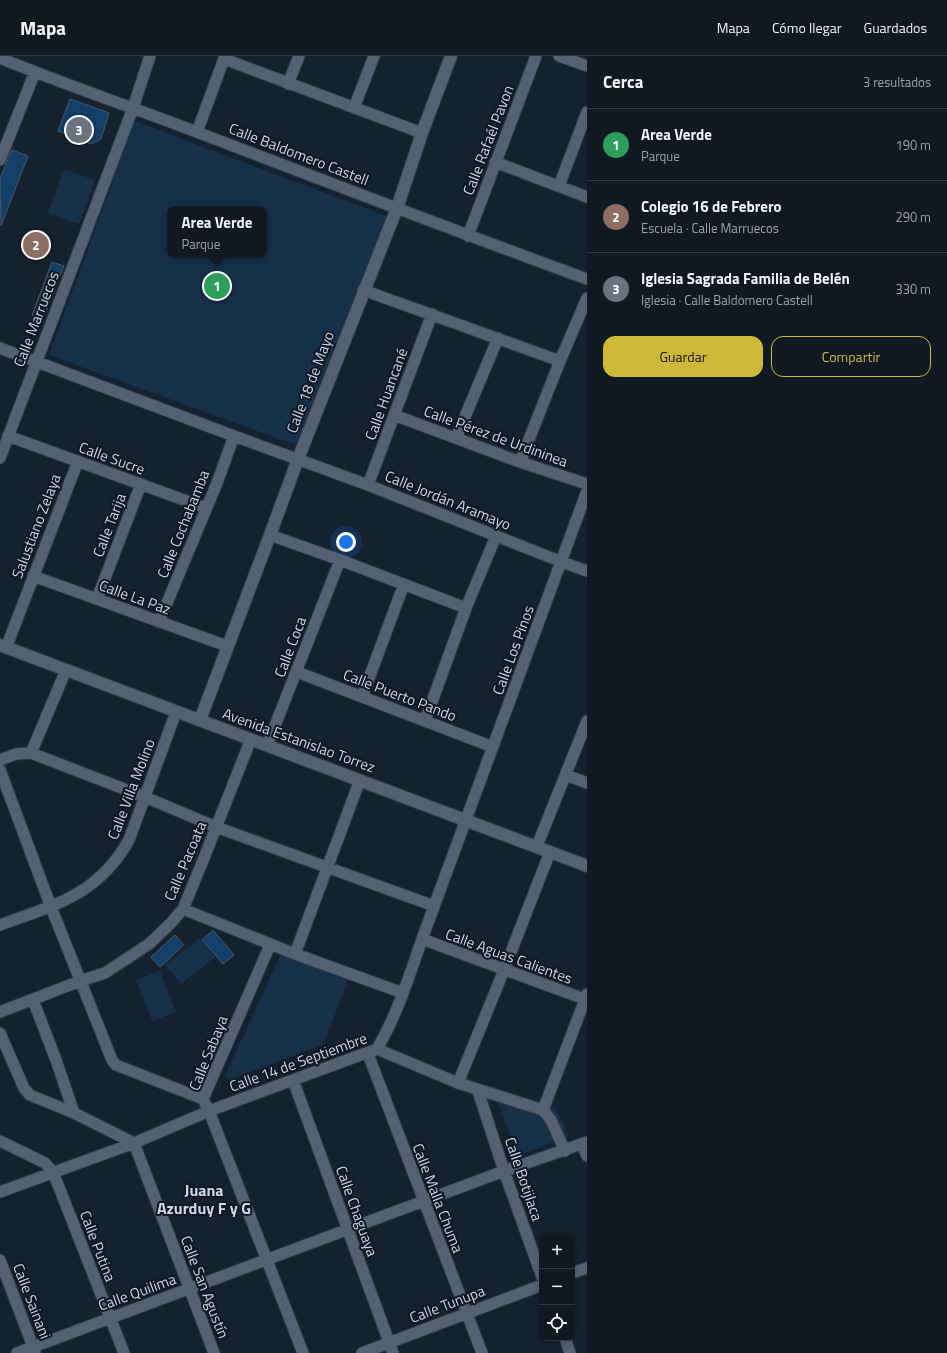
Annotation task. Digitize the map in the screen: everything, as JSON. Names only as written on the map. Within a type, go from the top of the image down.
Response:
[{"type":"street","name":"Calle Marruecos","points":[[0,458],[35,362],[133,108],[150,56]]},
{"type":"street","points":[[288,84],[299,56]]},
{"type":"street","points":[[354,108],[374,56]]},
{"type":"street","name":"Calle 18 de Mayo","points":[[200,720],[298,458],[363,290],[397,208],[422,134],[451,56]]},
{"type":"street","name":"Calle Rafaél Pavon","points":[[468,236],[536,56]]},
{"type":"street","points":[[559,56],[587,66]]},
{"type":"street","points":[[197,132],[224,57],[288,84],[422,134]]},
{"type":"street","name":"Calle Baldomero Castell","points":[[0,58],[468,236],[587,279]]},
{"type":"street","points":[[0,160],[35,72]]},
{"type":"street","points":[[559,186],[587,112]]},
{"type":"street","points":[[495,162],[587,197]]},
{"type":"street","points":[[363,290],[560,361]]},
{"type":"street","points":[[520,462],[587,298]]},
{"type":"street","name":"Calle Huancané","points":[[368,485],[432,314]]},
{"type":"street","points":[[456,438],[498,338]]},
{"type":"street","name":"Calle Jordán Aramayo","points":[[0,348],[234,436],[298,458],[587,571]]},
{"type":"street","name":"Calle Pérez de Urdininea","points":[[394,415],[520,462],[587,484]]},
{"type":"street","name":"Calle Sucre","points":[[8,436],[206,508]]},
{"type":"street","name":"Calle Cochabamba","points":[[159,622],[217,482],[234,436]]},
{"type":"street","name":"Salustiano Zelaya","points":[[3,646],[33,576],[78,461]]},
{"type":"street","name":"Calle Tarija","points":[[97,599],[141,484]]},
{"type":"street","name":"Calle Los Pinos","points":[[466,820],[587,491]]},
{"type":"street","points":[[270,534],[466,608]]},
{"type":"street","points":[[424,721],[466,608],[496,536]]},
{"type":"street","name":"Calle Coca","points":[[267,746],[340,560]]},
{"type":"street","name":"Calle La Paz","points":[[33,576],[228,646]]},
{"type":"street","points":[[362,697],[404,584]]},
{"type":"street","name":"Avenida Estanislao Torrez","points":[[3,646],[587,866]]},
{"type":"street","points":[[31,753],[66,670]]},
{"type":"street","name":"Calle Puerto Pando","points":[[297,672],[493,747]]},
{"type":"street","name":"Calle Villa Molino","points":[[0,925],[51,907],[74,896],[103,876],[120,856],[129,840],[176,712]]},
{"type":"street","points":[[537,846],[587,722]]},
{"type":"street","name":"Calle Pacoata","points":[[0,1012],[80,981],[105,973],[149,944],[183,909],[251,739]]},
{"type":"street","points":[[0,760],[16,754],[31,753],[145,797],[216,827],[328,866],[434,906]]},
{"type":"street","points":[[0,770],[51,907],[109,1055],[116,1065],[203,1099]]},
{"type":"street","points":[[566,775],[587,783]]},
{"type":"street","points":[[294,954],[360,780]]},
{"type":"street","name":"Calle 14 de Septiembre","points":[[0,1192],[134,1143],[209,1111],[372,1052],[388,1031],[466,820]]},
{"type":"street","points":[[458,1083],[550,852]]},
{"type":"street","points":[[183,909],[270,945],[403,993]]},
{"type":"street","name":"Calle Aguas Calientes","points":[[422,939],[504,970],[586,998]]},
{"type":"street","name":"Calle Sabaya","points":[[270,945],[203,1099],[268,1260],[303,1353]]},
{"type":"street","points":[[543,1110],[586,998]]},
{"type":"street","points":[[32,1000],[56,1060],[74,1112]]},
{"type":"street","points":[[0,1033],[24,1088],[30,1095],[74,1112],[134,1143]]},
{"type":"street","points":[[372,1052],[478,1091],[543,1110],[551,1120],[565,1151]]},
{"type":"street","name":"Calle Malla Chuma","points":[[372,1052],[423,1201],[482,1353]]},
{"type":"street","name":"Calle Chaguaya","points":[[293,1080],[393,1353]]},
{"type":"street","name":"Calle Botijlaca","points":[[478,1091],[504,1171],[539,1269]]},
{"type":"street","points":[[0,1141],[45,1163],[53,1172]]},
{"type":"street","name":"Calle San Agustín","points":[[134,1143],[214,1353]]},
{"type":"street","points":[[585,1143],[587,1156]]},
{"type":"street","name":"Calle Quilima","points":[[17,1353],[34,1350],[110,1318],[504,1171],[585,1143]]},
{"type":"street","name":"Calle Putina","points":[[53,1172],[124,1353]]},
{"type":"street","name":"Calle Sainani","points":[[0,1260],[34,1350]]},
{"type":"street","points":[[575,1272],[587,1268]]},
{"type":"street","name":"Calle Tunupa","points":[[362,1353],[539,1285]]},
{"type":"street","points":[[566,1341],[570,1353]]},
{"type":"shaded area","points":[[135,121],[387,216],[330,359],[301,439],[298,438],[296,445],[49,355]]},
{"type":"shaded area","points":[[64,169],[95,180],[79,224],[48,213]]},
{"type":"shaded area","points":[[200,938],[215,957],[181,984],[165,965]]},
{"type":"shaded area","points":[[286,943],[352,968],[324,1044],[229,1080],[225,1076]]},
{"type":"shaded area","points":[[160,971],[176,1012],[152,1021],[136,980]]},
{"type":"shaded area","points":[[492,1086],[538,1104],[546,1101],[551,1103],[563,1122],[569,1136],[518,1156]]},
{"type":"building","points":[[70,99],[109,113],[101,139],[91,144],[58,131]]},
{"type":"building","points":[[12,150],[28,156],[1,226],[0,178]]},
{"type":"building","points":[[52,262],[64,266],[43,319],[32,315]]},
{"type":"building","points":[[213,930],[234,955],[223,964],[202,940]]},
{"type":"building","points":[[175,935],[184,945],[160,967],[151,957]]},
{"type":"place","name":"Iglesia Sagrada Familia de Belén","points":[[79,130]]},
{"type":"place","name":"Colegio 16 de Febrero","points":[[36,245]]},
{"type":"place","name":"Area Verde","points":[[217,286]]},
{"type":"district","name":"Juana Azurduy F y G","points":[[204,1199]]}]
